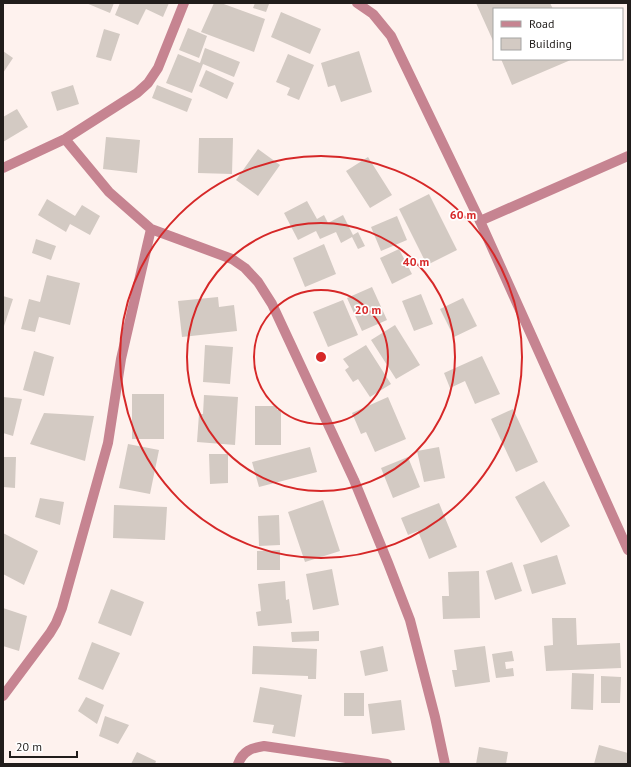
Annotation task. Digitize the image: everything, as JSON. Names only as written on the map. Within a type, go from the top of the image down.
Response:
[{"type":"street","points":[[3,168],[65,139],[137,93],[148,83],[158,68],[184,3]]},
{"type":"street","points":[[357,3],[373,14],[391,36],[480,221],[628,550]]},
{"type":"street","points":[[65,139],[109,192],[151,229],[232,259],[245,268],[272,304],[354,480],[410,620],[435,717],[444,764]]},
{"type":"street","points":[[480,221],[628,156]]},
{"type":"street","points":[[3,696],[50,633],[62,608],[108,443],[121,359],[151,229]]},
{"type":"street","points":[[238,764],[244,753],[253,748],[264,746],[387,764]]},
{"type":"building","points":[[86,3],[114,3],[110,13]]},
{"type":"building","points":[[120,3],[169,3],[163,17],[146,9],[138,25],[115,15]]},
{"type":"building","points":[[214,3],[221,3],[265,19],[254,52],[201,32]]},
{"type":"building","points":[[255,3],[269,4],[266,12],[253,8]]},
{"type":"building","points":[[476,3],[550,3],[552,8],[493,8],[493,41]]},
{"type":"building","points":[[281,12],[321,29],[310,54],[271,37]]},
{"type":"building","points":[[188,28],[207,36],[199,58],[179,50]]},
{"type":"building","points":[[104,29],[120,34],[111,61],[96,57]]},
{"type":"building","points":[[205,48],[240,62],[234,77],[203,64],[192,93],[166,83],[178,54],[200,63]]},
{"type":"building","points":[[3,51],[13,58],[3,73]]},
{"type":"building","points":[[359,51],[372,92],[341,102],[335,85],[328,87],[321,63]]},
{"type":"building","points":[[288,54],[314,65],[299,100],[287,95],[290,88],[276,82]]},
{"type":"building","points":[[501,60],[571,60],[512,85]]},
{"type":"building","points":[[206,70],[234,83],[227,99],[199,86]]},
{"type":"building","points":[[73,85],[79,104],[57,111],[51,92]]},
{"type":"building","points":[[157,85],[192,99],[187,112],[152,98]]},
{"type":"building","points":[[17,109],[28,127],[3,142],[3,117]]},
{"type":"building","points":[[106,137],[140,140],[137,173],[103,169]]},
{"type":"building","points":[[199,138],[233,138],[232,174],[198,173]]},
{"type":"building","points":[[258,149],[280,165],[258,196],[236,180]]},
{"type":"building","points":[[368,157],[392,195],[370,208],[346,171]]},
{"type":"building","points":[[429,194],[457,250],[427,265],[399,209]]},
{"type":"building","points":[[47,199],[75,216],[82,205],[100,216],[90,235],[70,224],[66,232],[38,215]]},
{"type":"building","points":[[307,201],[317,219],[324,215],[328,223],[343,215],[353,235],[358,232],[365,246],[358,249],[352,237],[341,243],[336,232],[320,239],[316,231],[298,240],[284,213]]},
{"type":"building","points":[[397,216],[407,240],[381,251],[371,227]]},
{"type":"building","points":[[36,239],[56,246],[51,260],[32,253]]},
{"type":"building","points":[[324,244],[336,274],[305,287],[293,258]]},
{"type":"building","points":[[399,249],[412,274],[392,284],[380,258]]},
{"type":"building","points":[[47,275],[80,283],[70,325],[39,317],[35,332],[21,329],[29,299],[40,302]]},
{"type":"building","points":[[372,287],[387,320],[362,331],[347,298]]},
{"type":"building","points":[[421,294],[433,324],[414,331],[402,301]]},
{"type":"building","points":[[3,296],[13,299],[3,329]]},
{"type":"building","points":[[218,297],[219,307],[234,305],[237,331],[182,337],[178,301]]},
{"type":"building","points":[[463,298],[477,326],[454,337],[440,309]]},
{"type":"building","points":[[343,300],[358,335],[328,347],[313,312]]},
{"type":"building","points":[[395,325],[420,365],[396,379],[371,340]]},
{"type":"building","points":[[205,345],[233,347],[230,384],[203,382]]},
{"type":"building","points":[[366,345],[391,384],[370,397],[358,379],[353,382],[345,370],[349,367],[343,359]]},
{"type":"building","points":[[34,351],[54,357],[44,396],[23,390]]},
{"type":"building","points":[[482,356],[500,394],[475,404],[465,381],[450,388],[444,373]]},
{"type":"building","points":[[132,394],[164,394],[164,439],[132,439]]},
{"type":"building","points":[[204,395],[238,397],[235,445],[197,442],[199,414],[203,414]]},
{"type":"building","points":[[3,397],[22,399],[13,436],[3,433]]},
{"type":"building","points":[[388,397],[406,439],[375,452],[366,432],[361,434],[352,413]]},
{"type":"building","points":[[255,406],[277,406],[277,410],[281,410],[281,445],[255,445]]},
{"type":"building","points":[[513,409],[538,462],[516,472],[491,419]]},
{"type":"building","points":[[44,413],[94,416],[85,461],[30,444]]},
{"type":"building","points":[[128,444],[159,450],[150,494],[119,488]]},
{"type":"building","points":[[310,447],[317,472],[259,487],[252,462]]},
{"type":"building","points":[[439,447],[445,478],[424,482],[417,451]]},
{"type":"building","points":[[209,454],[228,454],[228,483],[210,484]]},
{"type":"building","points":[[3,457],[16,457],[15,488],[3,487]]},
{"type":"building","points":[[408,457],[420,487],[393,498],[381,468]]},
{"type":"building","points":[[544,481],[570,526],[541,543],[515,497]]},
{"type":"building","points":[[40,498],[64,502],[60,525],[35,517]]},
{"type":"building","points":[[323,500],[340,551],[305,562],[288,512]]},
{"type":"building","points":[[439,503],[457,547],[429,559],[418,531],[408,535],[401,518]]},
{"type":"building","points":[[114,505],[167,507],[165,540],[113,538]]},
{"type":"building","points":[[279,515],[280,545],[259,546],[258,516]]},
{"type":"building","points":[[3,533],[38,551],[24,585],[3,574]]},
{"type":"building","points":[[280,550],[280,570],[257,570],[257,551]]},
{"type":"building","points":[[557,555],[566,584],[532,594],[523,565]]},
{"type":"building","points":[[512,562],[522,591],[495,600],[486,571]]},
{"type":"building","points":[[332,569],[339,605],[313,610],[306,574]]},
{"type":"building","points":[[479,571],[480,618],[443,619],[442,596],[449,596],[448,572]]},
{"type":"building","points":[[285,581],[286,600],[289,599],[292,623],[258,626],[256,612],[261,611],[258,584]]},
{"type":"building","points":[[111,589],[144,602],[131,636],[98,623]]},
{"type":"building","points":[[3,608],[27,616],[19,651],[3,646]]},
{"type":"building","points":[[552,618],[576,618],[577,645],[620,643],[621,668],[546,671],[544,646],[553,645]]},
{"type":"building","points":[[319,631],[319,641],[292,642],[291,632]]},
{"type":"building","points":[[92,642],[120,653],[103,690],[78,679]]},
{"type":"building","points":[[253,646],[317,649],[316,679],[308,679],[308,676],[252,674]]},
{"type":"building","points":[[383,646],[388,671],[365,676],[360,651]]},
{"type":"building","points":[[485,646],[490,682],[455,687],[452,670],[457,670],[454,650]]},
{"type":"building","points":[[512,651],[514,661],[505,662],[506,669],[513,668],[514,676],[496,678],[492,654]]},
{"type":"building","points":[[572,673],[594,674],[593,710],[571,709]]},
{"type":"building","points":[[601,676],[621,677],[620,703],[601,703]]},
{"type":"building","points":[[260,687],[302,695],[295,737],[272,733],[274,725],[253,722]]},
{"type":"building","points":[[344,693],[364,693],[364,716],[344,716]]},
{"type":"building","points":[[86,697],[104,705],[97,724],[78,711]]},
{"type":"building","points":[[401,700],[405,730],[372,734],[368,704]]},
{"type":"building","points":[[105,716],[129,725],[118,744],[99,736]]},
{"type":"building","points":[[599,745],[628,753],[628,764],[594,764]]},
{"type":"building","points":[[479,747],[508,752],[506,764],[476,764]]},
{"type":"building","points":[[137,752],[156,761],[155,764],[131,764]]}]
